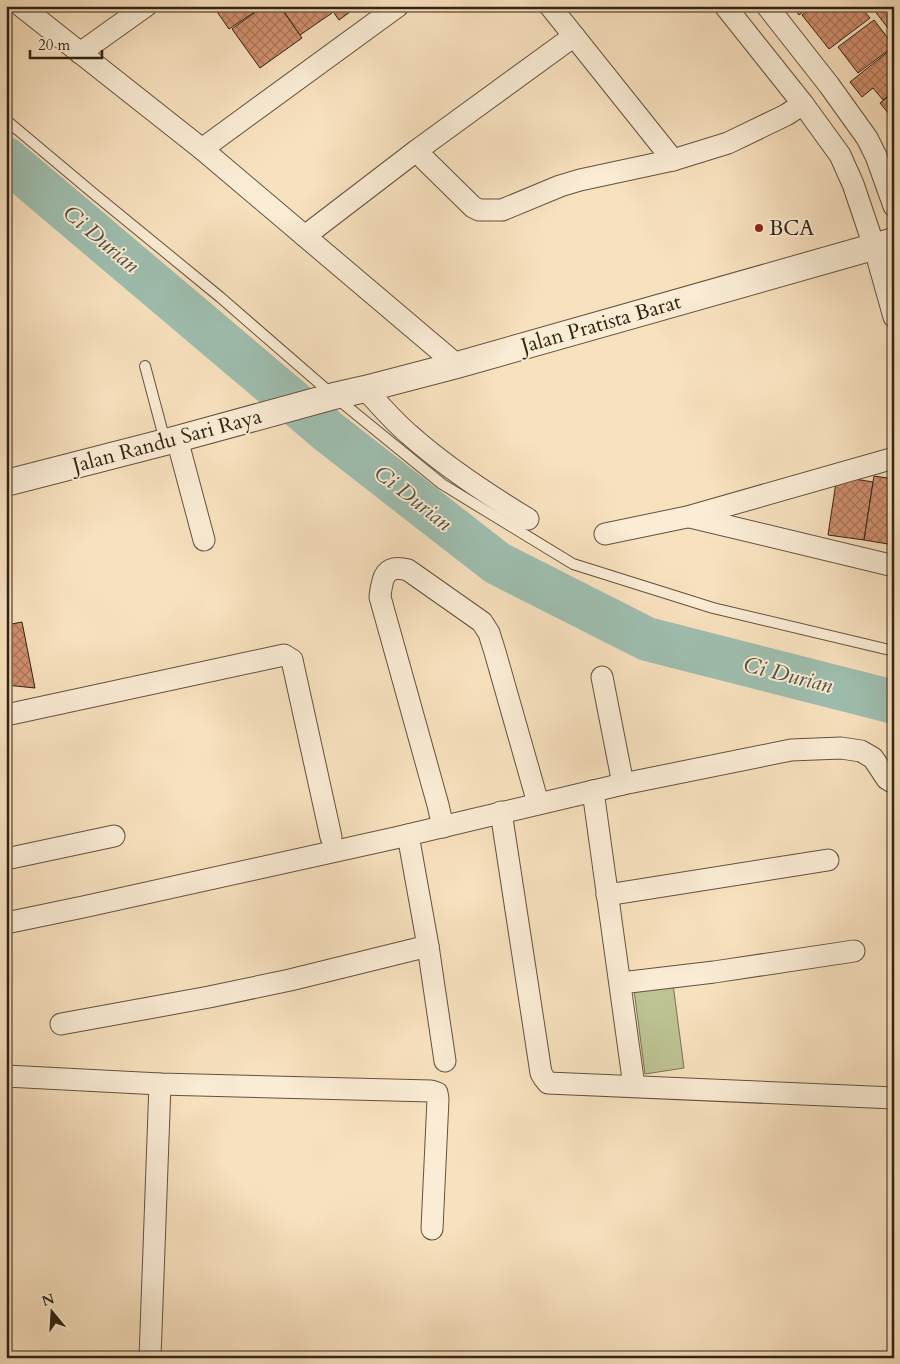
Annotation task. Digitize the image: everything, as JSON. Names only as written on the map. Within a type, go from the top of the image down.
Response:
[{"type":"street","points":[[21,6],[202,150],[457,365]]},
{"type":"street","points":[[80,53],[146,6]]},
{"type":"street","points":[[202,150],[398,6]]},
{"type":"street","points":[[550,6],[673,160]]},
{"type":"street","points":[[725,6],[803,104],[840,155],[884,244],[894,317]]},
{"type":"street","points":[[767,6],[866,138],[894,206]]},
{"type":"street","points":[[305,236],[416,151],[574,36]]},
{"type":"street","points":[[416,151],[473,207],[480,210],[502,210],[560,186],[580,180],[673,160],[728,143],[786,115],[803,104]]},
{"type":"street","points":[[853,184],[882,173]]},
{"type":"street","name":"Jalan Pratista Barat","points":[[331,397],[457,365],[884,244]]},
{"type":"street","points":[[365,389],[410,436],[450,468],[528,519]]},
{"type":"street","name":"Jalan Randu Sari Raya","points":[[6,482],[331,397]]},
{"type":"street","points":[[171,440],[204,540]]},
{"type":"street","points":[[605,534],[687,516],[894,458]]},
{"type":"street","points":[[687,516],[894,566]]},
{"type":"street","points":[[443,827],[380,597],[382,580],[388,571],[397,567],[408,570],[482,622],[486,627],[495,652],[538,803]]},
{"type":"street","points":[[6,715],[284,655],[292,660],[331,836]]},
{"type":"street","points":[[602,676],[623,784]]},
{"type":"street","points":[[6,923],[408,835],[623,784],[791,750],[842,748],[861,751],[873,758],[887,779],[894,783]]},
{"type":"street","points":[[593,791],[634,1086]]},
{"type":"street","points":[[502,812],[541,1073],[548,1083],[894,1098]]},
{"type":"street","points":[[408,835],[428,946],[445,1061]]},
{"type":"street","points":[[6,860],[114,836]]},
{"type":"street","points":[[606,895],[828,860]]},
{"type":"street","points":[[60,1024],[290,980],[428,946]]},
{"type":"street","points":[[621,983],[714,972],[854,951]]},
{"type":"street","points":[[6,1076],[160,1084],[432,1091],[437,1093],[438,1099],[432,1229]]},
{"type":"street","points":[[150,1358],[160,1084]]},
{"type":"lane","points":[[6,120],[220,297],[331,397],[442,484],[573,564],[713,608],[894,651]]},
{"type":"lane","points":[[145,366],[171,440]]},
{"type":"green space","points":[[673,984],[684,1068],[645,1074],[634,990]]},
{"type":"building","points":[[213,6],[257,6],[259,9],[229,29]]},
{"type":"building","points":[[264,6],[280,6],[302,38],[260,68],[232,29]]},
{"type":"building","points":[[280,6],[327,6],[332,13],[300,35]]},
{"type":"building","points":[[329,6],[358,6],[339,20]]},
{"type":"building","points":[[793,6],[811,6],[799,15]]},
{"type":"building","points":[[813,6],[860,6],[870,18],[829,49],[802,15]]},
{"type":"building","points":[[871,6],[894,6],[894,36]]},
{"type":"building","points":[[874,20],[894,46],[858,73],[838,47]]},
{"type":"building","points":[[894,47],[894,91],[883,100],[873,88],[862,97],[850,82]]},
{"type":"building","points":[[894,92],[894,120],[880,103]]},
{"type":"building","points":[[837,476],[873,482],[864,540],[828,535]]},
{"type":"building","points":[[874,476],[894,479],[894,545],[864,540]]},
{"type":"building","points":[[22,622],[35,688],[6,685],[6,625]]},
{"type":"waterway","name":"Ci Durian","points":[[6,159],[330,433],[497,563],[647,639],[894,702]]},
{"type":"place","name":"BCA","points":[[759,228]]}]
